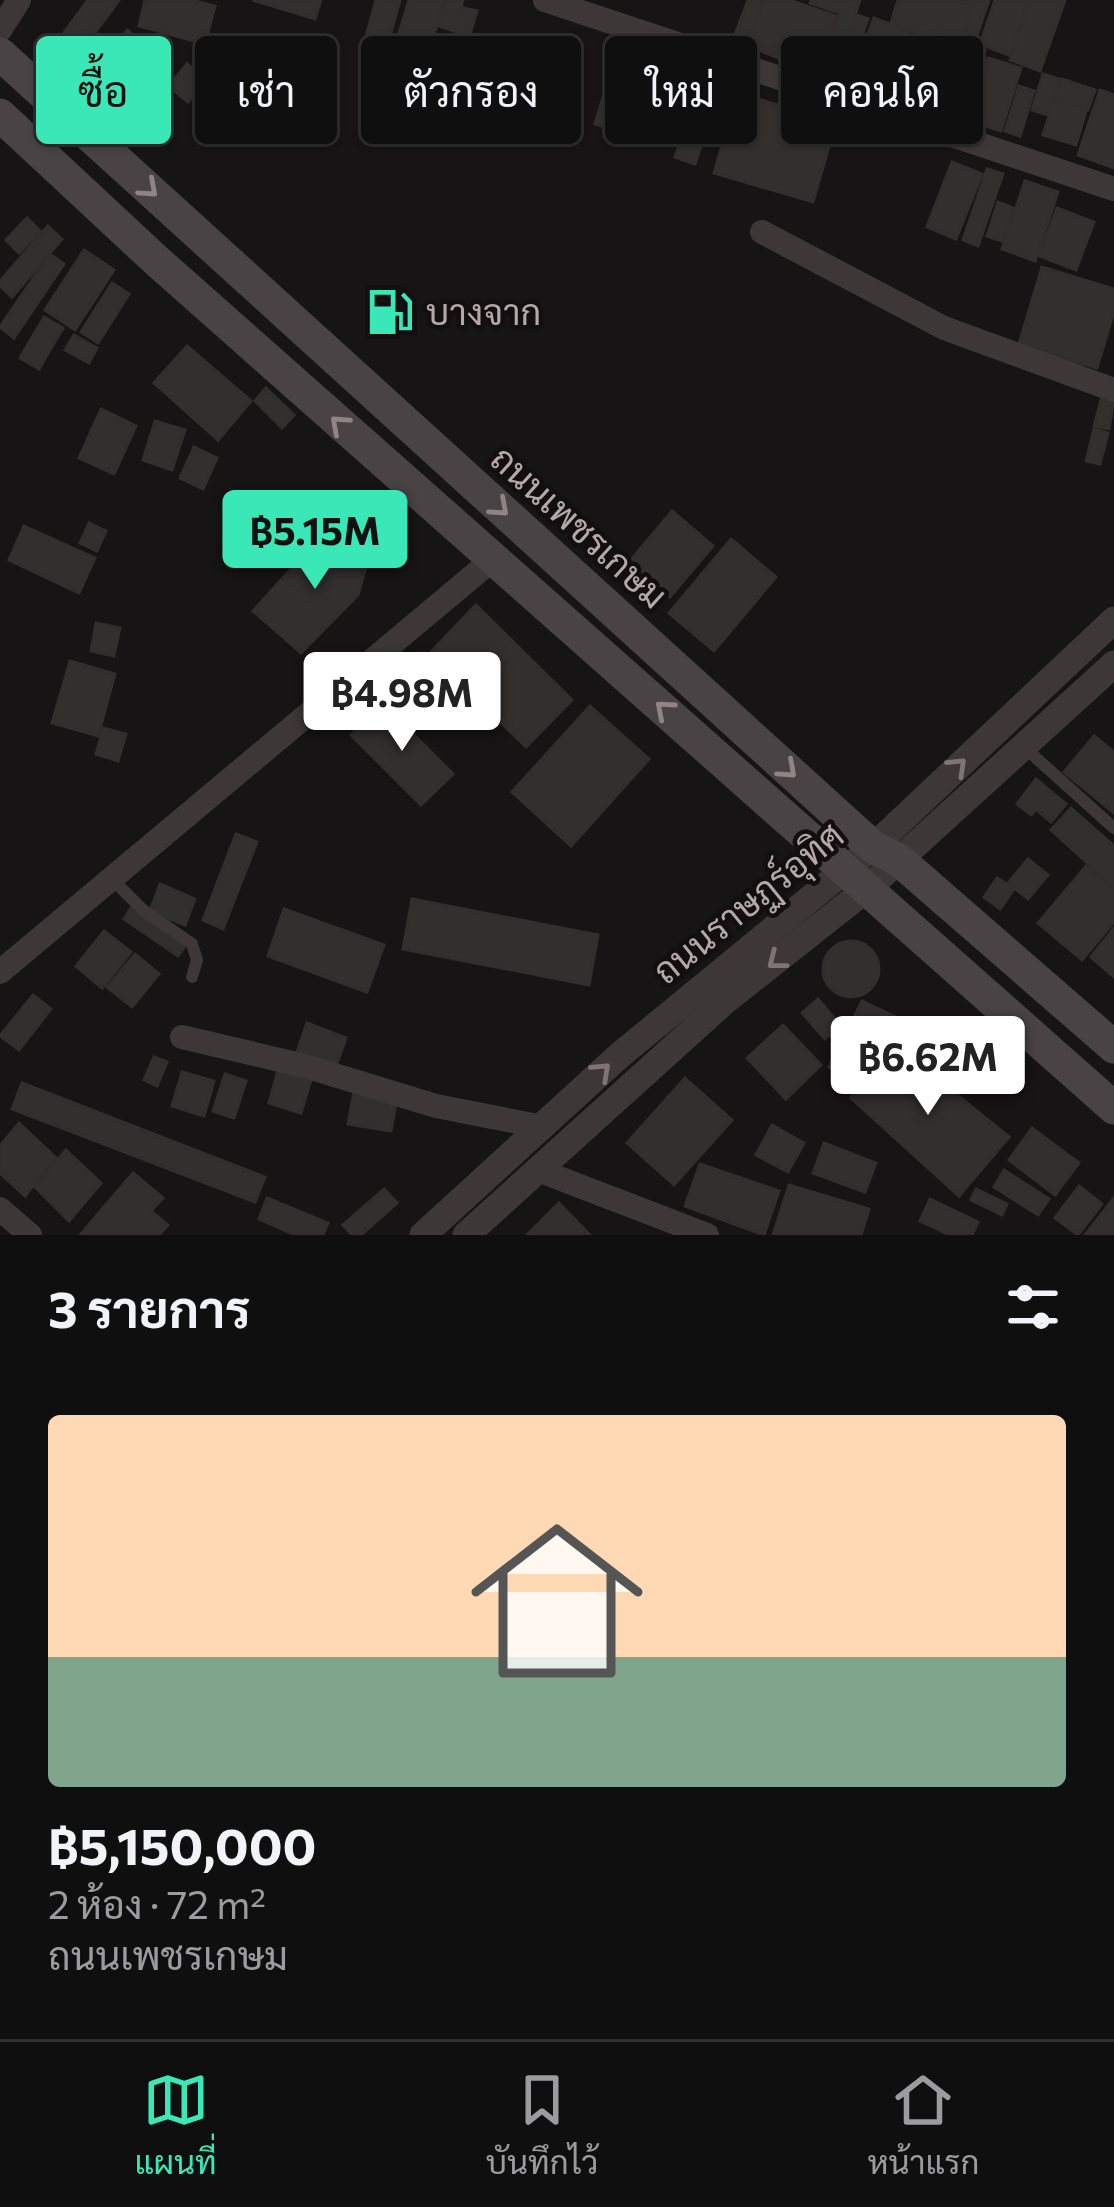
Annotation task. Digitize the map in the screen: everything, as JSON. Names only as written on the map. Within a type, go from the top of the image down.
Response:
[{"type":"main road","name":"ถนนเพชรเกษม","points":[[0,54],[872,866],[1114,1108]]},
{"type":"main road","name":"ถนนเพชรเกษม","points":[[0,115],[492,560],[872,866],[1114,1047]]},
{"type":"street","points":[[0,31],[19,0]]},
{"type":"street","points":[[545,0],[1114,189]]},
{"type":"street","points":[[762,232],[944,328],[1114,390]]},
{"type":"street","points":[[0,972],[492,560]]},
{"type":"street","name":"ถนนราษฏร์อุทิศ","points":[[423,1235],[620,1055],[872,866],[1114,620]]},
{"type":"street","points":[[466,1235],[872,866],[1024,747],[1114,664]]},
{"type":"street","points":[[182,1037],[305,1066],[436,1106],[543,1127]]},
{"type":"street","points":[[538,1170],[707,1235]]},
{"type":"street","points":[[0,1209],[30,1235]]},
{"type":"lane","points":[[1024,747],[1114,828]]},
{"type":"lane","points":[[111,878],[143,910],[192,944],[196,960],[192,977]]},
{"type":"building","points":[[88,0],[119,0],[93,36],[63,34]]},
{"type":"building","points":[[145,0],[192,0],[215,6],[207,36],[195,36],[195,41],[139,26]]},
{"type":"building","points":[[253,0],[321,0],[315,19]]},
{"type":"building","points":[[376,0],[400,0],[390,36],[366,36]]},
{"type":"building","points":[[409,0],[444,0],[434,36],[398,36]]},
{"type":"building","points":[[447,0],[463,0],[454,31],[439,26]]},
{"type":"building","points":[[748,0],[778,0],[823,18],[816,36],[781,36],[781,59],[757,49],[757,36],[734,36]]},
{"type":"building","points":[[763,0],[789,0],[836,16],[830,36],[781,36],[781,52],[757,44],[757,36],[751,36]]},
{"type":"building","points":[[860,0],[849,36],[832,36],[840,13],[810,3]]},
{"type":"building","points":[[898,0],[958,0],[972,5],[962,36],[928,36],[891,23]]},
{"type":"building","points":[[965,0],[989,0],[977,36],[963,36],[974,3]]},
{"type":"building","points":[[995,0],[1029,0],[1009,55],[983,45]]},
{"type":"building","points":[[1031,0],[1065,0],[1040,71],[1010,60]]},
{"type":"building","points":[[463,8],[477,11],[470,36],[455,36]]},
{"type":"building","points":[[857,15],[868,19],[862,36],[849,36]]},
{"type":"building","points":[[874,18],[910,32],[908,36],[867,36]]},
{"type":"building","points":[[988,58],[1021,68],[1001,131],[983,126],[983,74]]},
{"type":"building","points":[[187,64],[195,71],[195,93],[188,102],[171,84]]},
{"type":"building","points":[[1043,74],[1059,79],[1048,115],[1032,110]]},
{"type":"building","points":[[1062,79],[1095,90],[1088,110],[1055,98]]},
{"type":"building","points":[[1019,86],[1034,91],[1020,136],[1005,131]]},
{"type":"building","points":[[605,90],[605,127],[595,124]]},
{"type":"building","points":[[1100,90],[1114,95],[1114,168],[1078,155]]},
{"type":"building","points":[[757,99],[781,106],[781,144],[830,144],[813,202],[714,173],[722,144],[757,144]]},
{"type":"building","points":[[1054,101],[1086,111],[1076,145],[1043,135]]},
{"type":"building","points":[[679,144],[702,144],[695,164],[675,157]]},
{"type":"building","points":[[952,162],[982,174],[956,239],[927,227]]},
{"type":"building","points":[[987,169],[1003,174],[978,246],[963,240]]},
{"type":"building","points":[[1025,181],[1058,192],[1035,261],[1002,249]]},
{"type":"building","points":[[998,202],[1013,208],[1002,241],[987,236]]},
{"type":"building","points":[[1057,208],[1094,222],[1076,270],[1039,256]]},
{"type":"building","points":[[27,218],[40,231],[19,253],[6,240]]},
{"type":"building","points":[[48,226],[62,239],[12,297],[0,281]]},
{"type":"building","points":[[84,250],[114,270],[75,330],[45,310]]},
{"type":"building","points":[[50,254],[64,264],[14,338],[0,327]]},
{"type":"building","points":[[1042,267],[1114,289],[1114,311],[1097,368],[1019,344]]},
{"type":"building","points":[[112,283],[129,294],[98,343],[81,332]]},
{"type":"building","points":[[44,317],[63,328],[39,369],[20,358]]},
{"type":"building","points":[[74,335],[97,348],[89,363],[65,350]]},
{"type":"building","points":[[187,346],[251,401],[218,440],[154,383]]},
{"type":"building","points":[[266,388],[294,415],[282,428],[255,401]]},
{"type":"building","points":[[1102,396],[1114,399],[1109,429],[1094,426]]},
{"type":"building","points":[[101,409],[136,426],[114,474],[79,458]]},
{"type":"building","points":[[155,421],[185,430],[172,470],[143,460]]},
{"type":"building","points":[[1094,429],[1108,433],[1100,464],[1086,461]]},
{"type":"building","points":[[194,447],[217,458],[203,489],[180,478]]},
{"type":"building","points":[[672,511],[713,546],[670,597],[629,562]]},
{"type":"building","points":[[89,523],[106,531],[97,551],[80,543]]},
{"type":"building","points":[[24,526],[95,558],[79,593],[9,560]]},
{"type":"building","points":[[348,536],[369,556],[358,595],[301,653],[253,611],[308,550]]},
{"type":"building","points":[[731,539],[776,577],[714,651],[669,613]]},
{"type":"building","points":[[476,605],[572,700],[526,747],[430,653]]},
{"type":"building","points":[[96,623],[120,628],[114,656],[91,651]]},
{"type":"building","points":[[70,661],[115,674],[98,736],[52,723]]},
{"type":"building","points":[[433,661],[468,695],[451,713],[435,697],[420,713],[401,693]]},
{"type":"building","points":[[382,703],[453,774],[421,805],[351,735]]},
{"type":"building","points":[[590,706],[649,759],[571,846],[512,792]]},
{"type":"building","points":[[103,728],[126,734],[118,761],[96,754]]},
{"type":"building","points":[[1094,736],[1114,752],[1114,813],[1064,772]]},
{"type":"building","points":[[1036,779],[1066,804],[1051,822],[1036,809],[1031,815],[1017,804]]},
{"type":"building","points":[[1071,808],[1114,846],[1114,887],[1051,830]]},
{"type":"building","points":[[236,834],[257,842],[223,929],[203,920]]},
{"type":"building","points":[[1028,859],[1048,875],[1028,899],[1008,883]]},
{"type":"building","points":[[1086,866],[1114,890],[1114,922],[1082,960],[1038,923]]},
{"type":"building","points":[[997,878],[1014,889],[1000,909],[984,897]]},
{"type":"building","points":[[160,884],[195,899],[185,925],[150,911]]},
{"type":"building","points":[[412,899],[598,935],[589,985],[403,949]]},
{"type":"building","points":[[132,906],[187,943],[178,956],[124,919]]},
{"type":"building","points":[[284,909],[384,945],[367,992],[268,956]]},
{"type":"building","points":[[1114,928],[1114,977],[1091,957]]},
{"type":"building","points":[[104,931],[131,952],[102,988],[76,966]]},
{"type":"building","points":[[851,941],[871,949],[879,969],[871,989],[851,997],[831,989],[823,969],[831,949]]},
{"type":"building","points":[[135,954],[159,974],[132,1007],[107,987]]},
{"type":"building","points":[[33,995],[51,1009],[19,1050],[0,1036]]},
{"type":"building","points":[[818,999],[841,1026],[825,1039],[802,1013]]},
{"type":"building","points":[[862,1001],[896,1017],[854,1079],[829,1067]]},
{"type":"building","points":[[307,1023],[346,1038],[334,1072],[295,1058]]},
{"type":"building","points":[[783,1025],[821,1065],[786,1099],[747,1058]]},
{"type":"building","points":[[887,1038],[1009,1137],[959,1196],[851,1098]]},
{"type":"building","points":[[154,1057],[167,1062],[157,1086],[144,1080]]},
{"type":"building","points":[[281,1059],[314,1069],[301,1113],[269,1103]]},
{"type":"building","points":[[182,1072],[214,1081],[204,1116],[172,1106]]},
{"type":"building","points":[[225,1074],[246,1081],[234,1118],[213,1111]]},
{"type":"building","points":[[685,1078],[732,1120],[674,1185],[627,1143]]},
{"type":"building","points":[[356,1081],[399,1089],[391,1131],[348,1124]]},
{"type":"building","points":[[22,1083],[265,1177],[255,1202],[12,1109]]},
{"type":"building","points":[[19,1123],[56,1158],[25,1196],[0,1173],[0,1146]]},
{"type":"building","points":[[772,1125],[804,1143],[788,1172],[756,1155]]},
{"type":"building","points":[[1032,1128],[1079,1163],[1055,1195],[1009,1160]]},
{"type":"building","points":[[824,1143],[876,1163],[865,1192],[813,1173]]},
{"type":"building","points":[[66,1150],[101,1183],[69,1221],[35,1187]]},
{"type":"building","points":[[700,1164],[779,1191],[764,1235],[685,1206]]},
{"type":"building","points":[[1004,1170],[1049,1199],[1038,1215],[994,1187]]},
{"type":"building","points":[[133,1173],[163,1198],[151,1211],[168,1225],[159,1235],[80,1235]]},
{"type":"building","points":[[789,1185],[869,1209],[861,1235],[773,1235]]},
{"type":"building","points":[[1079,1186],[1102,1204],[1078,1235],[1055,1218]]},
{"type":"building","points":[[384,1189],[397,1203],[361,1235],[352,1235],[343,1225]]},
{"type":"building","points":[[976,1189],[1007,1204],[1002,1215],[971,1200]]},
{"type":"building","points":[[267,1198],[328,1223],[323,1235],[295,1235],[259,1219]]},
{"type":"building","points":[[1114,1198],[1114,1235],[1085,1235]]},
{"type":"building","points":[[930,1199],[978,1222],[972,1235],[950,1235],[920,1221]]},
{"type":"building","points":[[559,1203],[590,1235],[527,1235]]},
{"type":"place","name":"บางจาก","points":[[390,312]]}]
